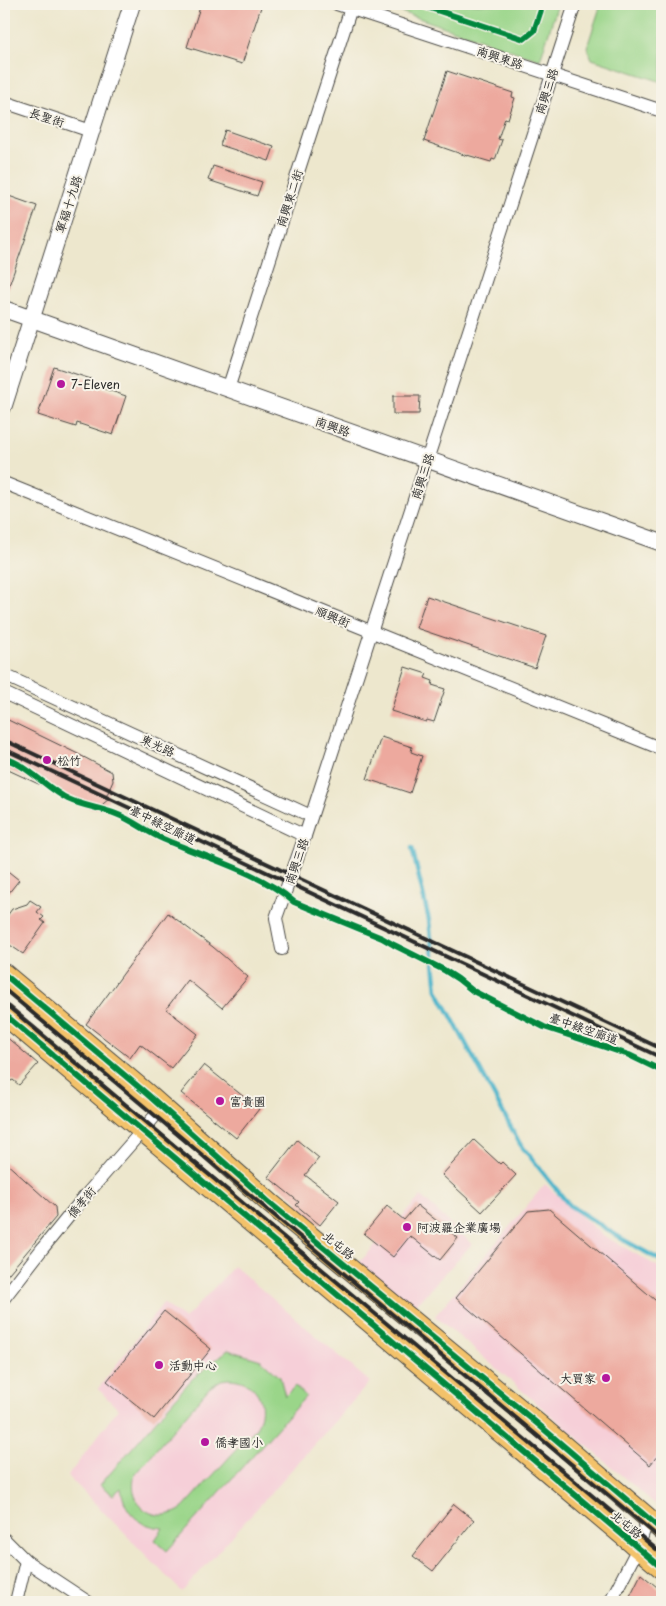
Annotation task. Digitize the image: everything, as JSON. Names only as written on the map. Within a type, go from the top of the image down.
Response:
[{"type":"main road","name":"北屯路","points":[[4,974],[272,1204],[538,1424],[655,1524]]},
{"type":"main road","name":"北屯路","points":[[4,1014],[662,1568]]},
{"type":"street","name":"軍福十九路","points":[[4,405],[132,4]]},
{"type":"street","name":"南興東路","points":[[337,4],[662,111]]},
{"type":"street","name":"南興三路","points":[[282,949],[276,918],[305,836],[575,4]]},
{"type":"street","name":"南興東二街","points":[[228,389],[350,8]]},
{"type":"street","name":"長聖街","points":[[4,102],[91,131]]},
{"type":"street","name":"南興路","points":[[4,309],[662,543]]},
{"type":"street","name":"順興街","points":[[4,483],[662,749]]},
{"type":"street","name":"東光路","points":[[4,674],[311,816]]},
{"type":"street","name":"東光路","points":[[4,693],[305,836]]},
{"type":"street","name":"僑孝街","points":[[4,1298],[86,1195],[162,1108]]},
{"type":"street","points":[[610,1602],[638,1548],[655,1524]]},
{"type":"street","points":[[4,1539],[26,1561],[88,1602]]},
{"type":"street","points":[[16,1602],[26,1561]]},
{"type":"shaded area","name":"大買家","points":[[545,1184],[601,1234],[662,1269],[662,1510],[435,1316]]},
{"type":"shaded area","points":[[421,1196],[472,1244],[408,1313],[357,1265]]},
{"type":"shaded area","name":"僑孝國小","points":[[234,1266],[370,1382],[182,1592],[68,1476],[118,1409],[98,1389],[163,1303],[185,1319]]},
{"type":"green space","points":[[378,4],[558,4],[540,60]]},
{"type":"green space","points":[[601,4],[662,4],[662,82],[592,59],[587,47]]},
{"type":"green space","points":[[228,1350],[261,1360],[280,1377],[285,1396],[295,1386],[306,1396],[167,1551],[155,1540],[163,1528],[146,1524],[134,1516],[125,1504],[121,1488],[113,1495],[100,1485],[191,1380]],"holes":[[[221,1380],[238,1380],[246,1383],[258,1394],[261,1410],[256,1428],[183,1508],[163,1515],[154,1514],[146,1510],[139,1504],[135,1495],[133,1485],[135,1474],[209,1388]]]},
{"type":"building","points":[[201,4],[262,4],[242,64],[187,47]]},
{"type":"building","points":[[447,71],[513,93],[512,97],[515,98],[508,119],[505,118],[498,139],[502,140],[495,160],[492,159],[491,162],[467,156],[424,141]]},
{"type":"building","points":[[225,130],[274,147],[269,161],[220,145]]},
{"type":"building","points":[[213,166],[262,182],[257,196],[208,180]]},
{"type":"building","points":[[6,195],[37,206],[5,297],[4,202]]},
{"type":"building","points":[[54,367],[91,379],[90,384],[126,396],[113,435],[77,423],[76,427],[38,415]]},
{"type":"building","points":[[393,396],[420,396],[419,414],[393,414]]},
{"type":"building","points":[[427,596],[546,636],[535,668],[416,628]]},
{"type":"building","points":[[405,667],[427,674],[425,678],[433,681],[432,685],[445,689],[434,722],[427,720],[426,722],[391,711]]},
{"type":"building","name":"松竹","points":[[4,718],[112,772],[113,781],[106,797],[109,799],[98,808],[90,808],[4,768]]},
{"type":"building","points":[[381,737],[412,747],[411,752],[422,756],[410,793],[367,779]]},
{"type":"building","points":[[4,868],[19,880],[4,899]]},
{"type":"building","points":[[30,900],[41,907],[37,912],[44,917],[41,920],[45,923],[23,954],[4,941],[4,920],[12,909],[27,904]]},
{"type":"building","points":[[168,913],[213,947],[248,977],[222,1008],[188,980],[166,1009],[198,1034],[171,1068],[140,1044],[130,1058],[86,1024]]},
{"type":"building","points":[[4,1035],[38,1064],[19,1085],[10,1080],[4,1088]]},
{"type":"building","name":"富貴園","points":[[204,1065],[259,1109],[236,1138],[181,1093]]},
{"type":"building","points":[[297,1140],[319,1158],[305,1175],[339,1201],[320,1225],[296,1205],[299,1202],[268,1177]]},
{"type":"building","points":[[474,1140],[500,1164],[502,1162],[516,1175],[482,1212],[442,1175]]},
{"type":"building","points":[[4,1161],[55,1207],[56,1217],[4,1279]]},
{"type":"building","name":"阿波羅企業廣場","points":[[417,1205],[458,1238],[440,1260],[410,1236],[393,1257],[364,1234],[387,1206],[404,1220]]},
{"type":"building","name":"大買家","points":[[549,1209],[662,1306],[662,1450],[650,1465],[456,1298],[528,1211]]},
{"type":"building","name":"活動中心","points":[[164,1311],[211,1349],[154,1419],[107,1381]]},
{"type":"building","points":[[454,1504],[474,1520],[433,1571],[413,1556]]},
{"type":"building","points":[[641,1574],[662,1591],[662,1602],[627,1602]]},
{"type":"waterway","points":[[412,848],[429,920],[437,990],[520,1144],[569,1205],[622,1239],[662,1261]]},
{"type":"railway","points":[[4,740],[662,1049]]},
{"type":"railway","points":[[4,749],[662,1058]]},
{"type":"railway","points":[[4,989],[662,1540]]},
{"type":"railway","points":[[4,1003],[662,1554]]},
{"type":"cycle path","points":[[418,4],[524,39],[534,31],[543,4]]},
{"type":"cycle path","name":"臺中綠空廊道","points":[[4,758],[29,771],[68,799],[122,817],[163,839],[231,866],[265,882],[294,902],[382,938],[444,970],[473,991],[544,1027],[629,1055],[662,1071]]},
{"type":"cycle path","points":[[4,974],[147,1094],[271,1204],[539,1425],[662,1530]]},
{"type":"cycle path","points":[[4,1014],[662,1568]]},
{"type":"place","name":"7-Eleven","points":[[61,384]]},
{"type":"place","name":"松竹","points":[[47,760]]},
{"type":"place","name":"富貴園","points":[[220,1101]]},
{"type":"place","name":"阿波羅企業廣場","points":[[407,1227]]},
{"type":"place","name":"活動中心","points":[[159,1365]]},
{"type":"place","name":"大買家","points":[[606,1378]]},
{"type":"place","name":"僑孝國小","points":[[205,1442]]}]
